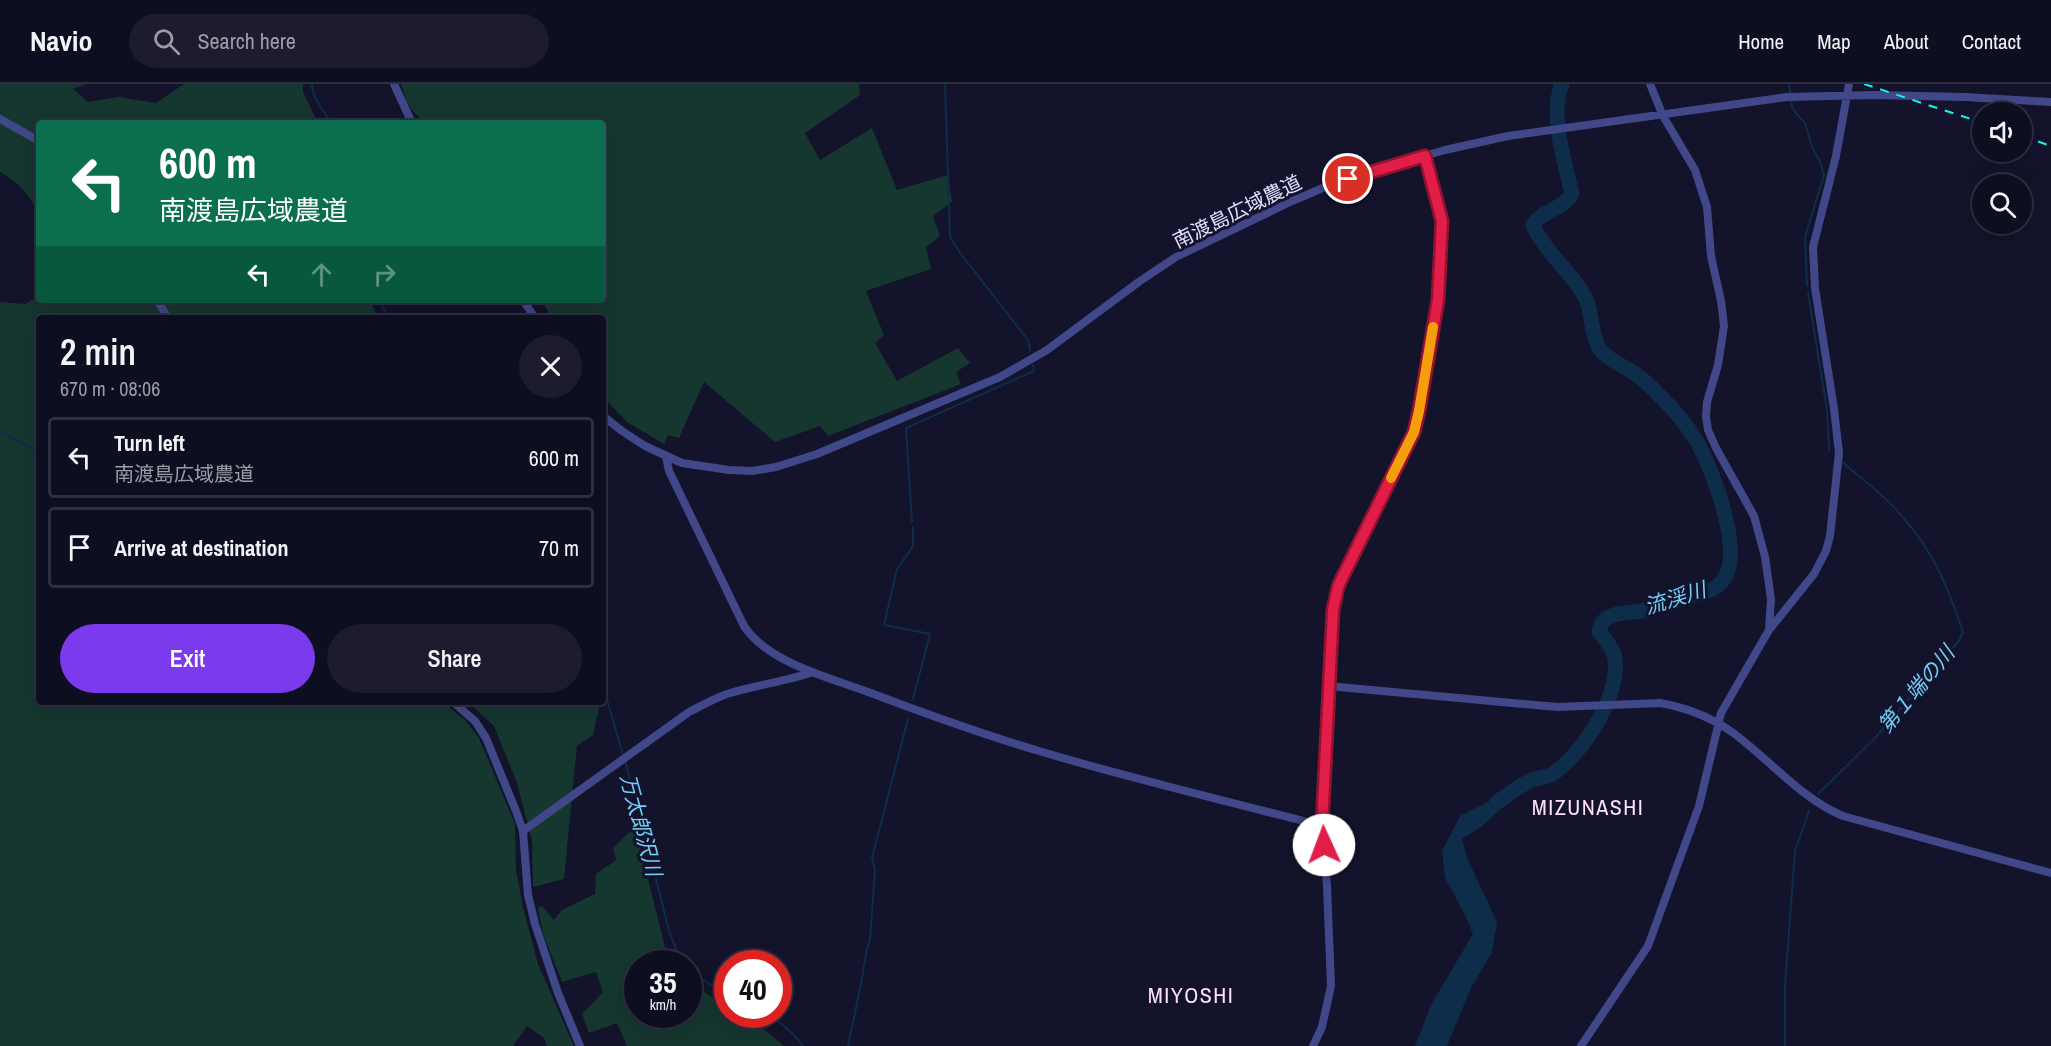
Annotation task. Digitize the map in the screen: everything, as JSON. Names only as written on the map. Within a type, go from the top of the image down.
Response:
[{"type":"street","points":[[394,84],[411,120]]},
{"type":"street","points":[[1650,84],[1663,116],[1695,170],[1707,207],[1711,256],[1724,326],[1718,365],[1707,402],[1708,430],[1754,516],[1765,556],[1771,599],[1769,630]]},
{"type":"street","points":[[1581,1046],[1648,946],[1699,807],[1721,713],[1769,630],[1814,574],[1830,536],[1838,438],[1815,288],[1813,259],[1816,228],[1836,156],[1848,84]]},
{"type":"street","name":"南渡島広域農道","points":[[606,418],[622,431],[666,457],[682,463],[706,468],[752,471],[776,467],[817,454],[955,397],[1025,364],[1140,281],[1204,242],[1332,184],[1425,156],[1508,136],[1791,97],[1872,95],[2051,102]]},
{"type":"street","points":[[0,119],[36,139]]},
{"type":"street","points":[[1314,1046],[1322,1027],[1331,986],[1322,826],[1333,610],[1338,587],[1414,432],[1419,411],[1438,300],[1442,221],[1425,156]]},
{"type":"street","points":[[666,457],[669,471],[749,634],[775,654],[813,672],[942,720],[1040,751],[1322,826]]},
{"type":"street","points":[[523,831],[688,712],[729,694],[813,672]]},
{"type":"street","points":[[1328,686],[1575,708],[1660,703],[1670,705],[1701,715],[1728,729],[1799,789],[1843,816],[2051,873]]},
{"type":"street","points":[[456,705],[475,722],[486,738],[523,831],[528,895],[535,924],[558,993],[580,1046]]},
{"type":"green space","points":[[0,84],[87,84],[73,89],[88,102],[119,97],[156,103],[184,84],[303,84],[303,92],[317,120],[36,120],[36,208],[23,190],[0,172]]},
{"type":"green space","points":[[401,84],[859,84],[860,95],[805,133],[820,160],[872,128],[897,190],[948,175],[952,202],[933,216],[940,236],[926,247],[931,269],[866,291],[884,335],[875,343],[897,381],[958,348],[970,363],[956,372],[961,384],[828,436],[820,426],[775,442],[704,382],[679,438],[668,435],[664,444],[627,422],[606,400],[606,315],[550,315],[543,303],[606,303],[606,120],[422,120],[407,102]]},
{"type":"green space","points":[[36,298],[36,303],[372,303],[376,315],[36,315],[36,705],[447,705],[465,720],[479,738],[515,824],[516,870],[538,964],[574,1046],[547,1046],[544,1038],[527,1026],[513,1046],[0,1046],[0,302],[25,304]]},
{"type":"green space","points":[[471,705],[600,705],[593,735],[577,746],[564,879],[533,887],[532,840],[517,783],[494,726]]},
{"type":"green space","points":[[635,827],[666,950],[624,950],[624,1028],[702,1028],[702,991],[714,998],[714,1028],[761,1028],[784,1046],[627,1046],[617,1023],[589,1033],[582,1014],[603,992],[596,972],[562,982],[543,934],[538,908],[542,906],[554,920],[562,910],[595,894],[596,874],[616,860],[613,848]]},
{"type":"water","points":[[1513,789],[1512,799],[1481,827],[1462,839],[1467,858],[1497,922],[1492,952],[1471,988],[1447,1046],[1415,1046],[1432,1003],[1473,934],[1445,878],[1442,851],[1460,816]]},
{"type":"waterway","name":"万太郎沢川","points":[[312,84],[316,99],[329,120]]},
{"type":"waterway","points":[[945,84],[950,237],[1028,340],[1030,350]]},
{"type":"waterway","name":"流渓川","points":[[1497,802],[1528,782],[1554,773],[1577,751],[1599,720],[1613,686],[1615,669],[1613,651],[1599,631],[1605,619],[1614,615],[1641,611],[1710,590],[1724,579],[1729,566],[1730,549],[1724,509],[1710,469],[1696,440],[1676,413],[1647,383],[1601,351],[1595,339],[1586,299],[1533,225],[1542,216],[1564,203],[1572,194],[1558,124],[1558,96],[1562,84]]},
{"type":"waterway","name":"第１端の川","points":[[1789,84],[1792,107],[1805,123],[1824,175],[1805,237],[1807,286]]},
{"type":"waterway","name":"第１端の川","points":[[1808,293],[1827,410],[1829,450]]},
{"type":"waterway","name":"万太郎沢川","points":[[381,303],[386,315]]},
{"type":"waterway","points":[[912,522],[906,428],[1034,371],[1033,365]]},
{"type":"waterway","points":[[0,431],[36,450]]},
{"type":"waterway","name":"第１端の川","points":[[1818,794],[1874,739],[1959,641],[1963,632],[1940,574],[1925,546],[1899,513],[1841,461]]},
{"type":"waterway","points":[[913,527],[913,546],[897,569],[884,625],[930,634],[913,699]]},
{"type":"waterway","name":"万太郎沢川","points":[[606,696],[623,755]]},
{"type":"waterway","points":[[848,1046],[870,940],[875,870],[872,858],[908,719]]},
{"type":"waterway","name":"万太郎沢川","points":[[625,760],[670,934],[677,950]]},
{"type":"waterway","name":"第１端の川","points":[[1785,1046],[1785,985],[1795,851],[1809,811]]},
{"type":"waterway","name":"万太郎沢川","points":[[702,979],[714,987]]},
{"type":"waterway","name":"万太郎沢川","points":[[786,1028],[803,1046]]},
{"type":"railway","points":[[1864,84],[1972,119]]},
{"type":"railway","points":[[2032,139],[2051,146]]},
{"type":"slow traffic","points":[[1391,478],[1414,432],[1433,327]]},
{"type":"district","name":"MIZUNASHI","points":[[1588,807]]},
{"type":"district","name":"MIYOSHI","points":[[1191,995]]},
{"type":"route","points":[[1324,845],[1322,826],[1328,686],[1335,597],[1342,578],[1414,432],[1438,300],[1442,221],[1425,156],[1348,179]]}]
